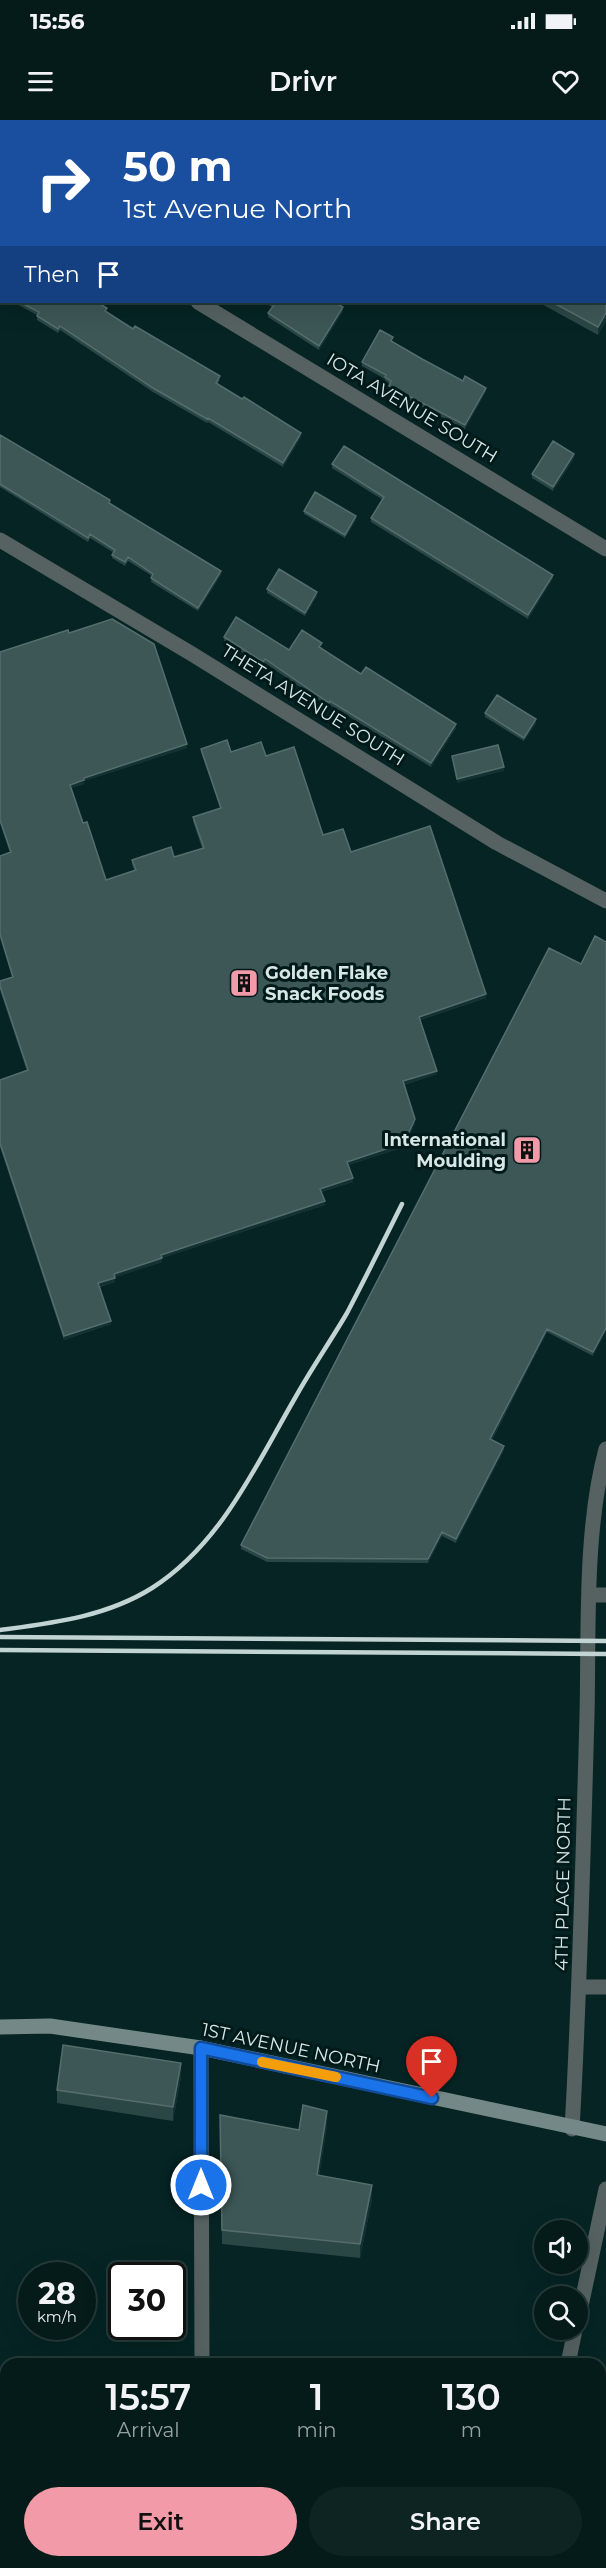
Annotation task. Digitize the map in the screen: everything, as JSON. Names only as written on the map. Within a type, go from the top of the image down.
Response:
[{"type":"street","name":"IOTA AVENUE SOUTH","points":[[200,303],[606,549]]},
{"type":"street","name":"THETA AVENUE SOUTH","points":[[0,540],[192,654],[497,843],[606,901]]},
{"type":"street","name":"4TH PLACE NORTH","points":[[572,2128],[580,1987],[590,1595],[597,1485],[606,1449]]},
{"type":"street","points":[[590,1595],[606,1595]]},
{"type":"street","points":[[580,1987],[606,1987]]},
{"type":"street","name":"1ST AVENUE NORTH","points":[[0,2027],[50,2026],[201,2048],[606,2134]]},
{"type":"street","points":[[201,2048],[202,2358]]},
{"type":"street","points":[[585,2286],[606,2189]]},
{"type":"street","points":[[569,2358],[573,2340]]},
{"type":"building","points":[[22,303],[98,303],[107,308],[105,311],[133,329],[135,326],[220,376],[216,383],[242,399],[244,397],[301,433],[283,463],[153,388],[60,326],[58,329],[37,316],[39,312]]},
{"type":"building","points":[[270,303],[336,303],[343,307],[319,346],[268,313],[274,305]]},
{"type":"building","points":[[554,303],[606,303],[606,313],[598,327]]},
{"type":"building","points":[[380,330],[393,337],[391,341],[422,359],[463,381],[465,376],[486,388],[465,425],[389,386],[391,381],[385,377],[386,375],[362,362]]},
{"type":"building","points":[[0,435],[110,500],[109,503],[221,571],[198,608],[151,578],[153,574],[128,557],[125,562],[112,555],[115,550],[90,534],[88,538],[0,484]]},
{"type":"building","points":[[553,441],[574,454],[553,487],[532,474]]},
{"type":"building","points":[[344,446],[553,575],[528,615],[371,518],[384,497],[332,464]]},
{"type":"building","points":[[315,492],[356,516],[345,535],[304,511]]},
{"type":"building","points":[[279,569],[317,592],[305,613],[267,589]]},
{"type":"building","points":[[236,617],[289,650],[302,630],[322,643],[319,647],[361,674],[366,667],[456,724],[431,763],[330,701],[329,703],[265,659],[263,662],[224,637]]},
{"type":"building","name":"Golden Flake Snack Foods","points":[[112,619],[154,644],[187,744],[84,778],[70,785],[83,823],[87,822],[106,880],[136,870],[132,860],[171,847],[174,857],[204,848],[193,817],[221,808],[201,749],[227,740],[231,752],[261,742],[266,756],[294,747],[323,835],[343,829],[351,852],[430,826],[486,994],[419,1017],[437,1071],[403,1081],[415,1119],[404,1143],[347,1162],[353,1178],[320,1189],[325,1201],[161,1255],[162,1258],[114,1274],[115,1278],[98,1283],[111,1321],[64,1336],[0,1143],[0,1080],[28,1070],[0,986],[0,981],[13,977],[0,934],[0,856],[11,852],[0,820],[0,652],[68,630],[69,633]]},
{"type":"building","points":[[497,695],[536,719],[524,738],[485,713]]},
{"type":"building","points":[[498,745],[504,767],[457,779],[452,756]]},
{"type":"building","name":"International Moulding","points":[[595,936],[606,942],[606,1328],[593,1352],[547,1329],[490,1439],[504,1446],[456,1539],[442,1532],[428,1559],[267,1558],[241,1545],[549,948],[581,964]]},
{"type":"building","points":[[63,2045],[181,2063],[173,2107],[57,2090]]},
{"type":"building","points":[[303,2105],[327,2111],[317,2175],[372,2185],[360,2244],[222,2230],[220,2115],[299,2130]]},
{"type":"railway","points":[[0,1630],[78,1617],[116,1606],[152,1588],[198,1549],[217,1527],[250,1477],[301,1387],[347,1313],[402,1204]]},
{"type":"railway","points":[[0,1637],[606,1641]]},
{"type":"railway","points":[[0,1650],[606,1654]]},
{"type":"slow traffic","points":[[262,2062],[336,2077]]},
{"type":"place","name":"Golden Flake Snack Foods","points":[[244,983]]},
{"type":"place","name":"International Moulding","points":[[527,1150]]},
{"type":"route","points":[[201,2185],[201,2048],[432,2098]]}]
